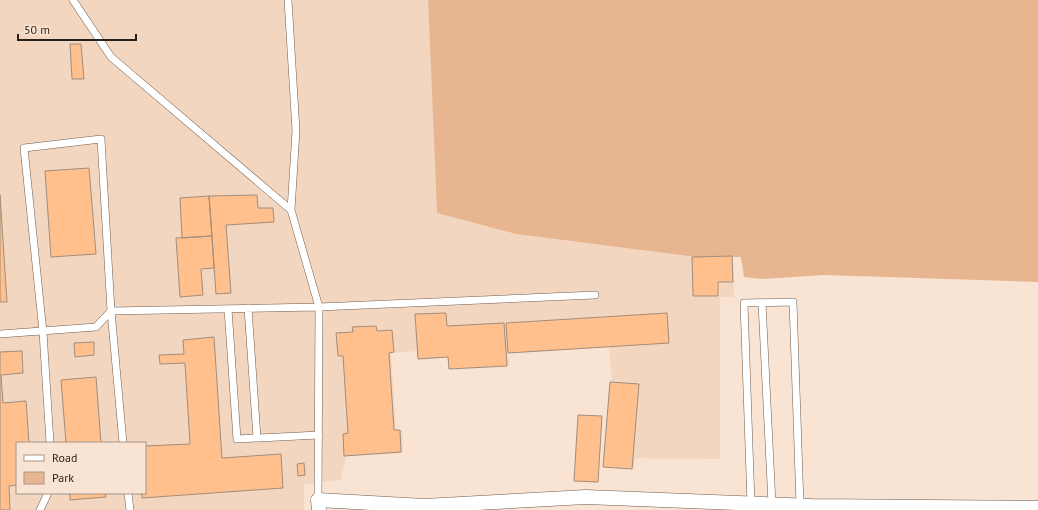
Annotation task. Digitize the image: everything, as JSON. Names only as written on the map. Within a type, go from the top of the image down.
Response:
[{"type":"street","points":[[318,505],[424,506],[586,497],[751,504],[1038,508]]},
{"type":"lane","points":[[73,0],[111,57],[291,210]]},
{"type":"lane","points":[[288,0],[296,131],[291,210],[318,307],[318,505]]},
{"type":"lane","points":[[50,442],[43,332],[24,148],[100,139],[111,311],[124,442]]},
{"type":"lane","points":[[0,334],[96,327],[111,311],[318,307],[595,296]]},
{"type":"lane","points":[[762,302],[772,504]]},
{"type":"lane","points":[[751,504],[744,303],[793,302],[800,505]]},
{"type":"lane","points":[[248,308],[257,438]]},
{"type":"lane","points":[[228,309],[237,439],[319,435]]},
{"type":"lane","points":[[40,510],[48,494]]},
{"type":"lane","points":[[128,494],[130,510]]},
{"type":"shaded area","points":[[0,0],[428,0],[437,213],[516,234],[696,257],[733,257],[734,297],[720,297],[720,459],[635,458],[634,469],[608,467],[612,382],[609,347],[508,353],[509,366],[451,369],[450,357],[420,359],[419,351],[391,353],[396,430],[402,430],[403,453],[346,456],[341,480],[304,484],[304,510],[0,510]]},
{"type":"green space","points":[[428,0],[1038,0],[1038,282],[824,275],[762,279],[744,277],[741,257],[696,257],[516,234],[437,213]]},
{"type":"building","points":[[70,44],[81,44],[84,79],[72,79]]},
{"type":"building","points":[[89,168],[96,254],[51,257],[45,171]]},
{"type":"building","points":[[0,195],[7,302],[0,302]]},
{"type":"building","points":[[257,195],[258,208],[273,208],[274,222],[226,225],[231,293],[216,294],[209,196]]},
{"type":"building","points":[[209,196],[212,236],[182,238],[180,198]]},
{"type":"building","points":[[212,236],[214,268],[201,269],[203,295],[180,297],[176,238]]},
{"type":"building","points":[[732,256],[733,282],[718,282],[718,296],[693,296],[692,257]]},
{"type":"building","points":[[446,313],[447,326],[504,323],[507,366],[449,369],[448,357],[418,359],[415,314]]},
{"type":"building","points":[[667,313],[669,343],[508,353],[506,323]]},
{"type":"building","points":[[376,326],[377,331],[392,330],[394,352],[389,353],[394,430],[400,430],[401,452],[344,456],[343,434],[348,433],[343,356],[338,356],[336,333],[353,332],[352,327]]},
{"type":"building","points":[[214,337],[222,458],[281,454],[283,488],[142,498],[142,494],[146,494],[146,446],[190,444],[185,363],[160,364],[159,355],[184,354],[183,340]]},
{"type":"building","points":[[94,342],[94,355],[75,357],[74,343]]},
{"type":"building","points":[[22,351],[23,373],[1,375],[3,403],[26,401],[29,442],[16,442],[16,485],[9,486],[10,510],[0,510],[0,352]]},
{"type":"building","points":[[96,377],[101,442],[66,442],[61,380]]},
{"type":"building","points":[[610,382],[639,384],[632,469],[603,467]]},
{"type":"building","points":[[578,415],[602,416],[598,482],[574,481]]},
{"type":"building","points":[[304,463],[305,475],[298,476],[297,464]]},
{"type":"building","points":[[70,494],[105,494],[106,497],[70,500]]}]
